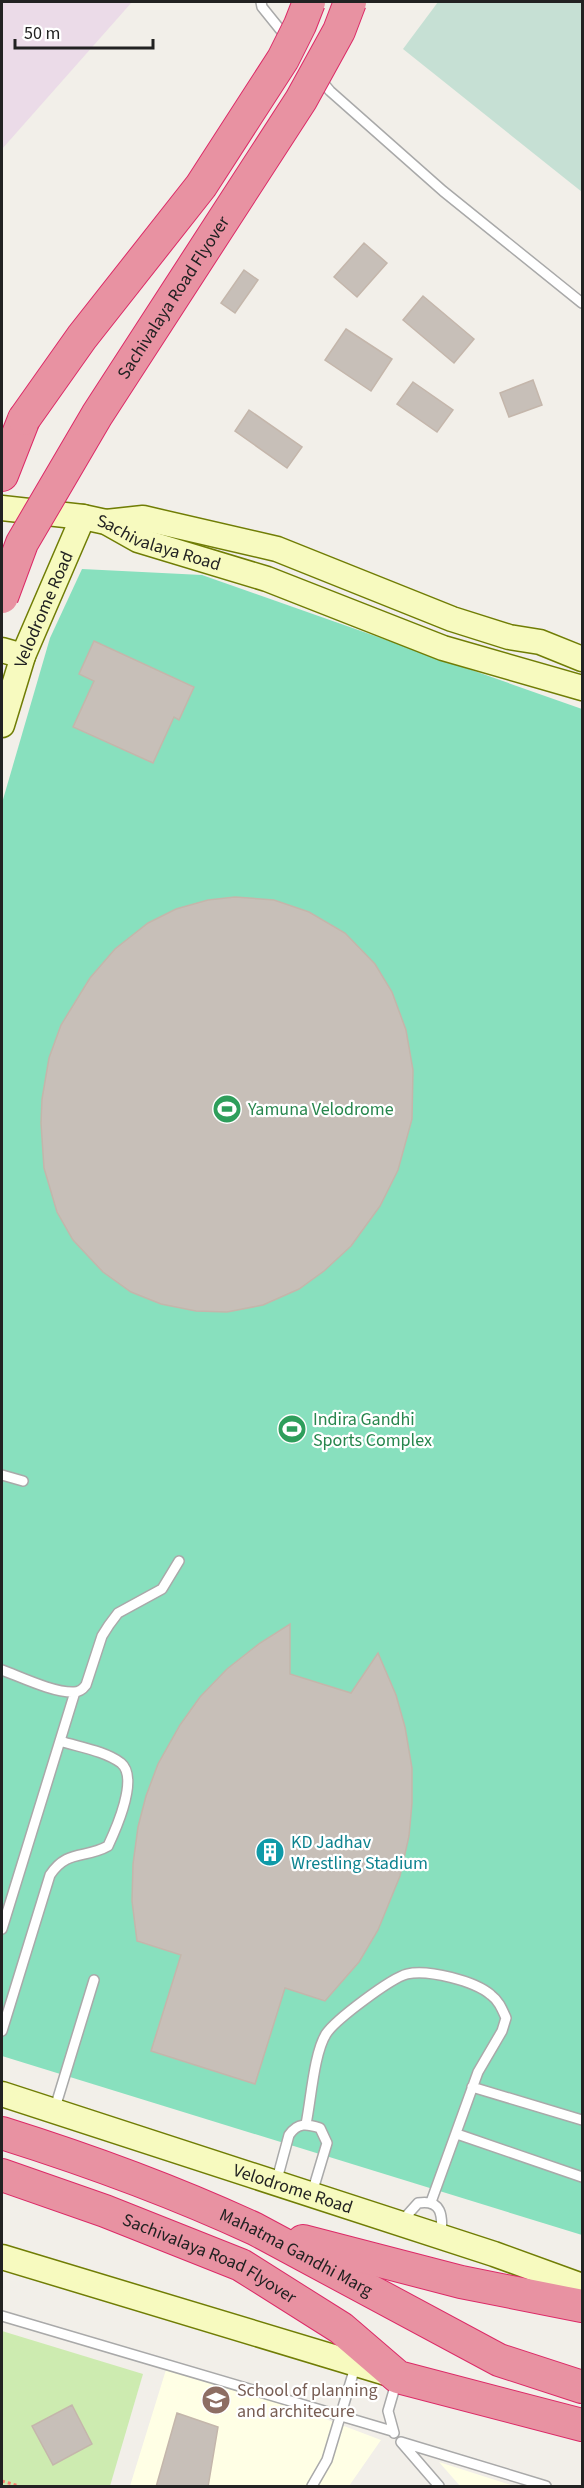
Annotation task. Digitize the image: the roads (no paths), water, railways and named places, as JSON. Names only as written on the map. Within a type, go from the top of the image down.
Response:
[{"type":"highway","points":[[2,446],[24,419],[82,336],[201,186],[283,58],[300,26],[309,2]]},
{"type":"highway","name":"Sachivalaya Road Flyover","points":[[2,597],[22,543],[97,415],[301,100],[339,31],[350,2]]},
{"type":"highway","points":[[2,475],[24,419]]},
{"type":"highway","name":"Mahatma Gandhi Marg","points":[[2,2133],[138,2180],[255,2229],[499,2360],[582,2387]]},
{"type":"highway","name":"Sachivalaya Road Flyover","points":[[2,2175],[105,2211],[241,2265],[341,2328],[398,2376]]},
{"type":"highway","points":[[255,2229],[461,2282],[582,2306]]},
{"type":"highway","points":[[398,2376],[582,2425]]},
{"type":"main road","name":"Sachivalaya Road","points":[[2,508],[95,519],[143,518],[278,549],[452,619],[485,630],[540,642],[582,659]]},
{"type":"main road","name":"Sachivalaya Road","points":[[95,519],[138,540],[267,579],[476,659],[561,680],[582,688]]},
{"type":"main road","name":"Velodrome Road","points":[[2,725],[12,653],[95,519]]},
{"type":"main road","points":[[476,659],[485,630]]},
{"type":"main road","name":"Velodrome Road","points":[[2,2094],[494,2254],[582,2286]]},
{"type":"main road","points":[[2,2257],[398,2376]]},
{"type":"lane","points":[[261,2],[262,7],[296,49]]},
{"type":"lane","points":[[310,66],[330,92],[443,191],[582,303]]},
{"type":"lane","points":[[2,1475],[23,1481]]},
{"type":"lane","points":[[2,1670],[75,1692],[82,1690],[86,1685],[102,1636],[118,1613],[162,1589],[179,1561]]},
{"type":"lane","points":[[2,1929],[75,1692]]},
{"type":"lane","points":[[2,2031],[50,1875],[65,1858],[98,1852],[108,1846],[125,1798],[129,1776],[123,1765],[110,1756],[60,1741]]},
{"type":"lane","points":[[306,2124],[320,2046],[336,2022],[406,1974],[426,1973],[444,1976],[490,1993],[500,2004],[506,2018],[502,2031],[489,2050],[472,2087],[431,2202]]},
{"type":"lane","points":[[54,2111],[94,1980]]},
{"type":"lane","points":[[472,2087],[582,2121]]},
{"type":"lane","points":[[276,2183],[289,2135],[294,2128],[306,2124],[320,2128],[327,2143],[311,2195]]},
{"type":"lane","points":[[457,2134],[582,2177]]},
{"type":"lane","points":[[399,2224],[418,2203],[431,2202],[438,2207],[442,2218],[440,2237]]},
{"type":"lane","points":[[2,2316],[392,2431]]},
{"type":"lane","points":[[312,2487],[327,2460],[356,2364]]},
{"type":"lane","points":[[398,2376],[388,2411],[392,2431],[439,2487]]},
{"type":"lane","points":[[401,2442],[546,2487]]},
{"type":"place","name":"Yamuna Velodrome","points":[[227,1109]]},
{"type":"place","name":"Indira Gandhi Sports Complex","points":[[292,1429]]},
{"type":"place","name":"KD Jadhav Wrestling Stadium","points":[[270,1852]]},
{"type":"place","name":"School of planning and architecure","points":[[216,2400]]}]
